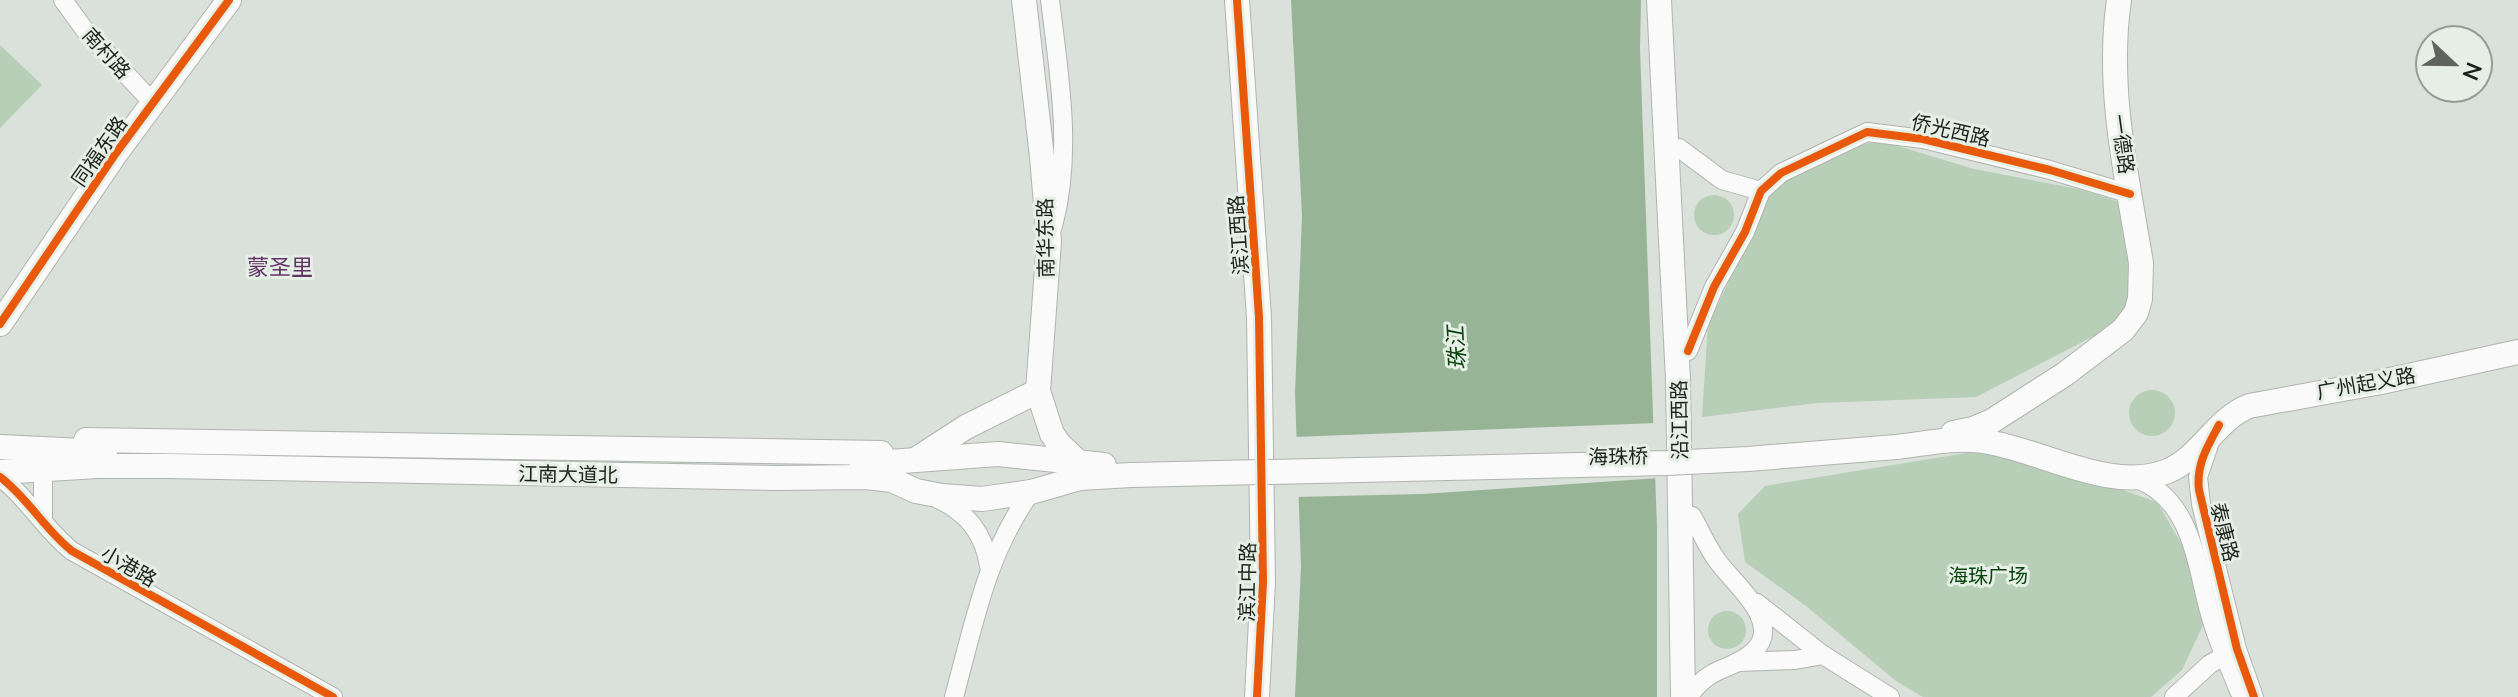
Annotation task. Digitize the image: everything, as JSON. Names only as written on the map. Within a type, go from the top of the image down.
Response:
[{"type":"main road","name":"同福东路","points":[[0,324],[153,103],[229,0]]},
{"type":"main road","name":"南华东路","points":[[1024,0],[1049,241],[1038,391],[1052,434],[1079,463]]},
{"type":"main road","name":"滨江西路","points":[[1237,0],[1269,467]]},
{"type":"main road","name":"滨江西路","points":[[1253,0],[1274,335],[1269,467]]},
{"type":"main road","name":"沿江西路","points":[[1659,0],[1678,380],[1689,695]]},
{"type":"main road","name":"沿江西路","points":[[1674,0],[1692,516],[1689,695]]},
{"type":"main road","name":"一德路","points":[[2119,0],[2116,45],[2118,111],[2142,280],[2136,313],[2123,330]]},
{"type":"main road","name":"海珠桥","points":[[1131,470],[1667,463],[1748,459],[1895,442],[1965,432],[1992,421],[2065,374],[2123,330]]},
{"type":"main road","name":"广州起义路","points":[[2137,479],[2169,471],[2187,460],[2219,425],[2234,412],[2249,406],[2381,382],[2518,352]]},
{"type":"main road","points":[[777,478],[889,469],[926,457],[975,422],[1038,391]]},
{"type":"main road","name":"海珠桥","points":[[1895,442],[1979,440],[2096,472],[2137,479]]},
{"type":"main road","name":"江南大道北","points":[[0,446],[47,451],[773,465],[862,464],[926,457],[1022,455],[1131,470]]},
{"type":"main road","name":"江南大道北","points":[[0,474],[97,466],[169,466],[777,478],[866,477],[892,480],[916,491],[973,499],[1031,492],[1080,478],[1131,470]]},
{"type":"main road","name":"滨江中路","points":[[1257,697],[1269,467]]},
{"type":"main road","name":"滨江中路","points":[[1269,467],[1278,613],[1272,697]]},
{"type":"main road","points":[[43,471],[106,479],[849,493],[916,491]]},
{"type":"street","name":"南村路","points":[[63,0],[84,29],[153,103]]},
{"type":"street","points":[[1049,241],[1058,207],[1063,160],[1050,0]]},
{"type":"street","name":"侨光西路","points":[[1761,191],[1781,173],[1867,132],[1923,139],[2050,170],[2130,194]]},
{"type":"street","points":[[1679,148],[1722,180],[1761,191],[1745,232],[1714,287],[1688,351]]},
{"type":"street","name":"泰康路","points":[[2219,425],[2205,450],[2198,477],[2242,697]]},
{"type":"street","points":[[43,471],[43,520]]},
{"type":"street","name":"小港路","points":[[0,474],[72,551],[333,697]]},
{"type":"street","name":"泰康路","points":[[2137,479],[2161,492],[2190,535],[2212,621],[2254,697]]},
{"type":"street","points":[[916,491],[940,500],[965,515],[987,550],[989,566]]},
{"type":"street","points":[[954,697],[989,566],[1031,492]]},
{"type":"street","points":[[1689,695],[1703,678],[1757,648],[1764,630],[1763,621],[1717,561],[1692,516]]},
{"type":"street","points":[[1745,595],[1823,655],[1890,697]]},
{"type":"street","points":[[2174,697],[2210,664],[2231,652]]},
{"type":"street","points":[[1735,662],[1795,660],[1823,655]]},
{"type":"green space","points":[[0,45],[42,85],[0,128]]},
{"type":"green space","points":[[1881,141],[1974,169],[2083,190],[2122,203],[2134,252],[2128,304],[2115,325],[1976,397],[1818,403],[1702,417],[1708,325],[1770,195],[1822,160],[1851,148]]},
{"type":"green space","points":[[1714,195],[1728,201],[1734,215],[1728,229],[1714,235],[1700,229],[1694,215],[1700,201]]},
{"type":"green space","points":[[2152,390],[2169,396],[2175,413],[2169,430],[2152,436],[2135,430],[2129,413],[2135,396]]},
{"type":"green space","name":"海珠广场","points":[[1991,449],[2056,467],[2157,502],[2192,562],[2204,623],[2182,670],[2151,697],[1923,697],[1896,681],[1806,606],[1745,562],[1738,514],[1765,486]]},
{"type":"green space","points":[[1727,611],[1740,617],[1746,630],[1740,643],[1727,649],[1714,643],[1708,630],[1714,617]]},
{"type":"water","name":"珠江","points":[[1291,0],[1641,0],[1640,48],[1657,528],[1657,697],[1295,697],[1301,566],[1295,393],[1302,216]]},
{"type":"pier","points":[[1657,423],[1659,478],[1423,494],[1295,497],[1293,437]]},
{"type":"cycle path","points":[[0,324],[116,153],[229,0]]},
{"type":"cycle path","points":[[1237,0],[1259,317],[1263,582],[1257,697]]},
{"type":"cycle path","points":[[1688,351],[1714,287],[1745,232],[1761,191],[1781,173],[1867,132],[1923,139],[2050,170],[2130,194]]},
{"type":"cycle path","points":[[2219,425],[2201,464],[2199,490],[2237,649],[2254,697]]},
{"type":"cycle path","points":[[0,477],[72,551],[333,697]]},
{"type":"district","name":"蒙圣里","points":[[280,267]]}]
